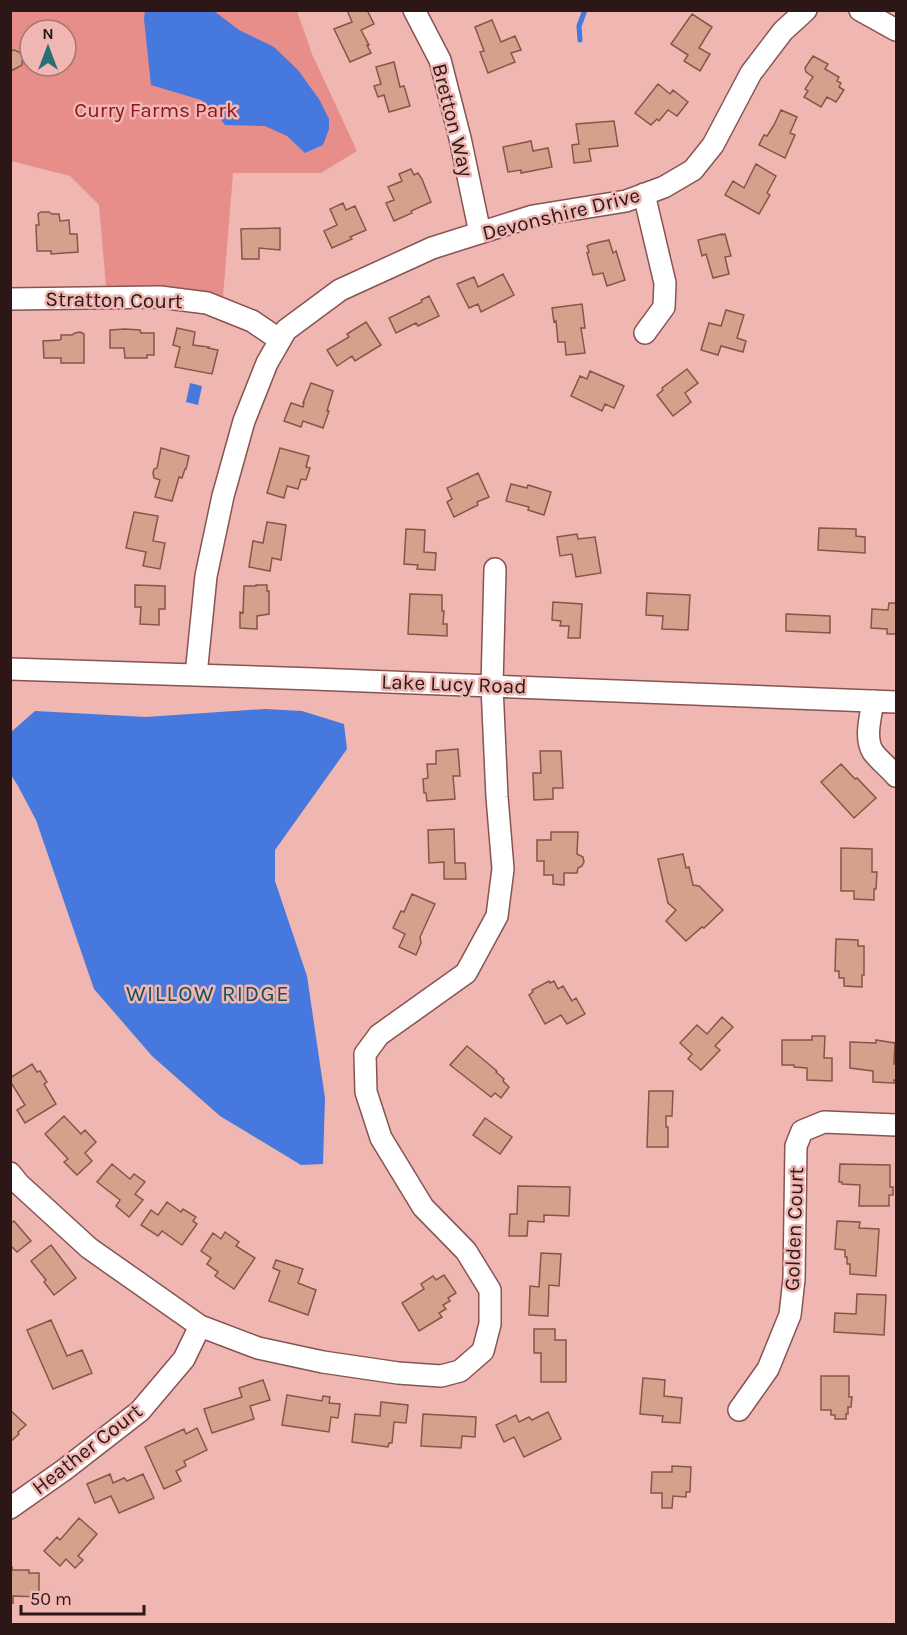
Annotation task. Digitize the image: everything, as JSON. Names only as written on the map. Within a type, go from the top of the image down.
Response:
[{"type":"street","name":"Bretton Way","points":[[414,10],[440,60],[460,138],[480,233]]},
{"type":"street","name":"Devonshire Drive","points":[[196,675],[206,576],[223,496],[244,421],[267,363],[286,330],[340,290],[432,249],[533,216],[626,201],[664,187],[693,170],[712,145],[751,73],[783,31],[806,10]]},
{"type":"street","points":[[860,10],[897,30]]},
{"type":"street","points":[[644,194],[665,283],[664,307],[645,333]]},
{"type":"street","name":"Stratton Court","points":[[10,299],[160,297],[207,303],[252,321],[280,340]]},
{"type":"street","points":[[10,1173],[89,1248],[200,1326],[258,1348],[323,1362],[398,1373],[441,1376],[460,1371],[483,1351],[490,1324],[490,1290],[466,1251],[423,1207],[381,1138],[366,1092],[365,1054],[379,1035],[466,973],[497,916],[503,869],[492,686],[495,569]]},
{"type":"street","name":"Lake Lucy Road","points":[[10,669],[897,702]]},
{"type":"street","points":[[873,700],[869,743],[874,752],[897,776]]},
{"type":"street","name":"Golden Court","points":[[739,1410],[768,1369],[790,1315],[794,1279],[796,1146],[802,1131],[824,1122],[897,1125]]},
{"type":"street","name":"Heather Court","points":[[10,1508],[64,1470],[140,1411],[184,1359],[200,1326]]},
{"type":"green space","name":"Curry Farms Park","points":[[10,11],[297,11],[312,54],[357,151],[321,173],[233,173],[222,309],[107,298],[99,205],[70,176],[11,161]]},
{"type":"water","points":[[145,11],[214,11],[239,30],[274,47],[298,70],[319,99],[329,119],[329,129],[323,145],[305,153],[287,136],[265,126],[225,125],[201,100],[151,85]]},
{"type":"water","points":[[190,383],[202,386],[198,405],[186,402]]},
{"type":"water","points":[[265,709],[302,711],[344,724],[347,749],[275,850],[275,881],[307,976],[325,1098],[323,1164],[301,1165],[220,1116],[152,1056],[94,989],[36,820],[11,775],[11,732],[35,711],[146,717]]},
{"type":"building","points":[[347,10],[367,10],[374,24],[361,30],[371,53],[350,62],[334,29],[352,22]]},
{"type":"building","points":[[692,14],[712,27],[699,48],[710,54],[700,71],[684,61],[688,55],[671,44]]},
{"type":"building","points":[[492,20],[501,42],[515,36],[521,50],[511,53],[515,62],[488,73],[480,52],[484,51],[475,27]]},
{"type":"building","points":[[10,51],[18,52],[18,67],[13,70],[10,68]]},
{"type":"building","points":[[813,56],[828,64],[825,69],[839,77],[837,81],[841,83],[839,87],[844,90],[836,102],[827,97],[821,107],[804,97],[808,91],[805,89],[813,77],[806,72],[805,68]]},
{"type":"building","points":[[394,62],[400,87],[404,86],[410,106],[389,112],[384,95],[378,97],[374,86],[381,84],[376,67]]},
{"type":"building","points":[[658,84],[670,94],[673,90],[688,102],[677,116],[668,110],[659,121],[657,119],[651,125],[635,113]]},
{"type":"building","points":[[781,110],[797,117],[790,133],[795,135],[785,158],[759,145],[764,135],[767,136],[774,125]]},
{"type":"building","points":[[614,121],[618,146],[589,149],[591,161],[574,163],[572,145],[579,144],[576,124]]},
{"type":"building","points":[[531,141],[533,151],[548,148],[552,167],[521,173],[521,170],[508,172],[503,147]]},
{"type":"building","points":[[756,164],[776,176],[767,193],[770,195],[759,214],[725,195],[733,181],[744,188]]},
{"type":"building","points":[[411,169],[414,175],[418,173],[422,179],[431,202],[394,221],[386,203],[394,200],[388,187],[402,181],[399,174]]},
{"type":"building","points":[[343,203],[346,210],[355,206],[366,230],[332,248],[324,231],[337,225],[330,209]]},
{"type":"building","points":[[41,212],[59,214],[60,221],[69,220],[70,234],[77,234],[78,252],[51,254],[51,251],[37,251],[36,225],[39,225],[38,214]]},
{"type":"building","points":[[280,228],[280,250],[259,248],[259,259],[242,259],[241,229]]},
{"type":"building","points":[[725,234],[731,256],[725,257],[729,274],[713,278],[706,254],[702,256],[698,240]]},
{"type":"building","points":[[609,240],[613,253],[616,251],[625,280],[607,286],[603,273],[593,275],[587,246]]},
{"type":"building","points":[[503,274],[514,295],[481,312],[478,304],[469,308],[457,284],[474,277],[478,287]]},
{"type":"building","points":[[429,296],[439,316],[418,326],[416,323],[396,333],[389,318],[422,302],[421,300]]},
{"type":"building","points":[[582,304],[585,328],[581,328],[585,353],[566,355],[565,342],[558,342],[552,308]]},
{"type":"building","points":[[726,310],[744,315],[737,338],[746,341],[743,352],[721,346],[718,355],[701,350],[709,323],[721,326]]},
{"type":"building","points":[[366,322],[381,345],[355,361],[352,356],[337,366],[327,350],[349,337],[347,334]]},
{"type":"building","points":[[177,328],[195,332],[193,345],[218,350],[212,374],[175,367],[180,347],[173,345]]},
{"type":"building","points":[[125,329],[154,333],[154,355],[147,355],[147,358],[125,358],[124,348],[110,348],[110,330]]},
{"type":"building","points":[[80,332],[84,334],[84,363],[61,363],[61,358],[44,358],[43,341],[60,340],[61,335]]},
{"type":"building","points":[[687,369],[698,383],[685,393],[691,402],[673,416],[657,395],[663,390],[662,388]]},
{"type":"building","points":[[590,371],[624,386],[614,408],[605,404],[602,411],[571,396],[580,376],[587,379]]},
{"type":"building","points":[[311,383],[333,391],[323,428],[303,421],[301,427],[284,421],[291,403],[303,407]]},
{"type":"building","points":[[161,448],[189,456],[182,478],[179,477],[172,501],[155,497],[160,480],[154,478],[153,473],[157,468]]},
{"type":"building","points":[[280,448],[309,456],[306,467],[310,468],[306,480],[301,479],[298,489],[287,486],[284,498],[267,493]]},
{"type":"building","points":[[478,473],[489,497],[454,517],[447,502],[452,499],[447,488]]},
{"type":"building","points":[[511,484],[527,488],[528,485],[551,492],[544,515],[528,510],[529,507],[506,501]]},
{"type":"building","points":[[134,512],[158,516],[153,541],[165,543],[160,569],[143,566],[146,552],[126,548]]},
{"type":"building","points":[[267,522],[286,525],[281,560],[272,558],[270,571],[249,567],[253,541],[263,543]]},
{"type":"building","points":[[819,528],[856,529],[856,536],[865,537],[865,553],[818,550]]},
{"type":"building","points":[[406,529],[425,530],[424,552],[436,553],[435,570],[417,569],[418,565],[404,564]]},
{"type":"building","points":[[577,534],[578,539],[595,537],[601,573],[576,577],[572,554],[560,556],[557,537]]},
{"type":"building","points":[[135,585],[165,586],[165,609],[159,609],[159,625],[140,624],[141,607],[135,607]]},
{"type":"building","points":[[267,585],[269,614],[257,616],[257,629],[240,628],[244,586]]},
{"type":"building","points":[[647,593],[690,595],[688,630],[662,629],[663,616],[646,615]]},
{"type":"building","points":[[410,594],[442,595],[443,624],[447,624],[447,636],[408,634]]},
{"type":"building","points":[[553,602],[582,604],[580,638],[568,638],[569,626],[560,626],[561,621],[552,620]]},
{"type":"building","points":[[889,603],[896,603],[896,634],[887,634],[887,629],[871,628],[872,609],[888,610]]},
{"type":"building","points":[[786,614],[830,616],[830,633],[786,631]]},
{"type":"building","points":[[458,749],[460,776],[453,776],[455,799],[427,801],[423,779],[428,778],[427,764],[436,764],[436,751]]},
{"type":"building","points":[[540,751],[561,751],[563,788],[553,788],[553,799],[534,800],[533,773],[541,773]]},
{"type":"building","points":[[841,764],[876,798],[854,818],[821,782]]},
{"type":"building","points":[[454,829],[455,863],[465,863],[466,879],[444,879],[444,862],[429,863],[428,830]]},
{"type":"building","points":[[551,832],[578,832],[577,854],[583,857],[584,862],[578,868],[577,873],[564,873],[564,885],[553,884],[553,875],[544,875],[544,861],[537,861],[537,840],[551,840]]},
{"type":"building","points":[[841,848],[872,849],[872,872],[877,872],[874,900],[854,899],[854,891],[841,891]]},
{"type":"building","points":[[683,854],[693,885],[699,886],[723,910],[686,941],[666,921],[676,910],[668,903],[658,859]]},
{"type":"building","points":[[412,894],[435,904],[420,937],[421,943],[416,955],[399,947],[405,934],[393,928]]},
{"type":"building","points":[[836,939],[858,940],[858,946],[864,946],[862,987],[844,986],[844,978],[839,978],[839,971],[835,971]]},
{"type":"building","points":[[549,981],[550,983],[554,981],[558,989],[563,986],[572,1001],[576,998],[585,1014],[567,1024],[561,1015],[545,1024],[529,995],[533,992],[532,990]]},
{"type":"building","points":[[722,1017],[733,1027],[715,1046],[720,1050],[701,1070],[688,1059],[692,1054],[680,1043],[697,1025],[707,1034]]},
{"type":"building","points":[[812,1036],[825,1036],[824,1058],[832,1058],[832,1081],[807,1080],[807,1068],[782,1065],[782,1040],[812,1040]]},
{"type":"building","points":[[876,1040],[895,1043],[896,1080],[894,1083],[873,1082],[873,1071],[850,1068],[850,1042],[876,1043]]},
{"type":"building","points":[[467,1046],[504,1079],[503,1081],[509,1087],[501,1098],[495,1093],[491,1097],[450,1065]]},
{"type":"building","points":[[32,1064],[47,1082],[44,1084],[56,1104],[25,1123],[17,1110],[25,1105],[10,1078]]},
{"type":"building","points":[[649,1091],[673,1091],[672,1116],[666,1116],[668,1147],[647,1147]]},
{"type":"building","points":[[64,1116],[81,1134],[85,1130],[96,1142],[85,1153],[92,1161],[77,1175],[64,1162],[68,1159],[45,1134]]},
{"type":"building","points":[[485,1118],[512,1137],[500,1154],[473,1135]]},
{"type":"building","points":[[112,1164],[130,1179],[134,1174],[145,1182],[135,1194],[143,1200],[129,1217],[116,1206],[120,1200],[97,1182]]},
{"type":"building","points":[[840,1164],[890,1165],[890,1187],[893,1187],[893,1195],[889,1195],[889,1206],[859,1206],[860,1185],[839,1182]]},
{"type":"building","points":[[518,1186],[570,1187],[569,1216],[544,1215],[544,1222],[528,1221],[527,1236],[509,1236],[510,1214],[517,1214]]},
{"type":"building","points":[[167,1202],[181,1212],[183,1209],[196,1217],[193,1221],[197,1224],[182,1245],[162,1231],[158,1236],[141,1225],[151,1210],[158,1215]]},
{"type":"building","points":[[14,1221],[31,1241],[17,1252],[10,1245],[10,1224]]},
{"type":"building","points":[[837,1221],[860,1222],[859,1228],[879,1229],[876,1276],[850,1274],[850,1264],[847,1264],[845,1250],[835,1249]]},
{"type":"building","points":[[225,1232],[239,1242],[236,1246],[255,1258],[234,1289],[215,1276],[218,1272],[207,1264],[211,1258],[201,1251],[213,1233],[221,1239]]},
{"type":"building","points":[[51,1245],[76,1278],[54,1295],[31,1261]]},
{"type":"building","points":[[541,1253],[561,1254],[559,1286],[549,1285],[548,1316],[529,1315],[530,1286],[539,1287]]},
{"type":"building","points":[[276,1260],[303,1269],[298,1283],[316,1290],[308,1315],[269,1301],[280,1271],[273,1268]]},
{"type":"building","points":[[444,1275],[456,1293],[448,1298],[450,1301],[443,1305],[446,1309],[439,1313],[442,1317],[419,1331],[402,1303],[424,1289],[421,1284],[433,1276],[436,1280]]},
{"type":"building","points":[[857,1294],[886,1295],[884,1335],[834,1332],[835,1313],[856,1314]]},
{"type":"building","points":[[51,1320],[67,1356],[82,1350],[92,1373],[53,1389],[27,1330]]},
{"type":"building","points":[[534,1329],[555,1329],[555,1340],[566,1340],[566,1382],[541,1382],[541,1353],[534,1353]]},
{"type":"building","points":[[821,1376],[849,1376],[849,1397],[852,1397],[846,1419],[835,1419],[835,1415],[831,1415],[831,1410],[821,1410]]},
{"type":"building","points":[[643,1378],[665,1380],[664,1396],[682,1398],[680,1423],[662,1422],[663,1416],[640,1414]]},
{"type":"building","points":[[263,1380],[270,1400],[250,1406],[254,1419],[212,1433],[204,1409],[242,1397],[239,1388]]},
{"type":"building","points":[[287,1395],[322,1401],[323,1396],[330,1397],[329,1403],[340,1404],[338,1418],[331,1417],[329,1432],[282,1425]]},
{"type":"building","points":[[381,1402],[408,1405],[406,1423],[394,1422],[392,1443],[389,1443],[388,1447],[352,1442],[355,1414],[380,1416]]},
{"type":"building","points":[[10,1410],[26,1425],[10,1442]]},
{"type":"building","points":[[548,1412],[561,1439],[524,1457],[514,1437],[504,1442],[496,1425],[516,1415],[519,1422],[529,1417],[532,1420]]},
{"type":"building","points":[[423,1414],[476,1417],[475,1437],[462,1436],[461,1448],[421,1446]]},
{"type":"building","points":[[197,1428],[207,1450],[184,1461],[186,1466],[176,1471],[181,1481],[164,1489],[145,1447],[184,1429],[186,1434]]},
{"type":"building","points":[[672,1466],[691,1467],[690,1492],[686,1492],[686,1497],[673,1496],[672,1508],[662,1508],[662,1493],[651,1493],[652,1472],[672,1472]]},
{"type":"building","points":[[110,1474],[113,1483],[124,1478],[127,1481],[143,1474],[154,1498],[119,1513],[111,1496],[95,1503],[87,1484]]},
{"type":"building","points":[[79,1518],[97,1534],[78,1556],[83,1560],[75,1568],[66,1559],[60,1566],[44,1551],[57,1537],[60,1540]]},
{"type":"building","points":[[10,1567],[12,1570],[29,1570],[29,1573],[39,1573],[39,1597],[13,1596],[13,1603],[10,1603]]},
{"type":"waterway","points":[[580,40],[579,26],[585,10]]},
{"type":"district","name":"WILLOW RIDGE","points":[[208,994]]}]
